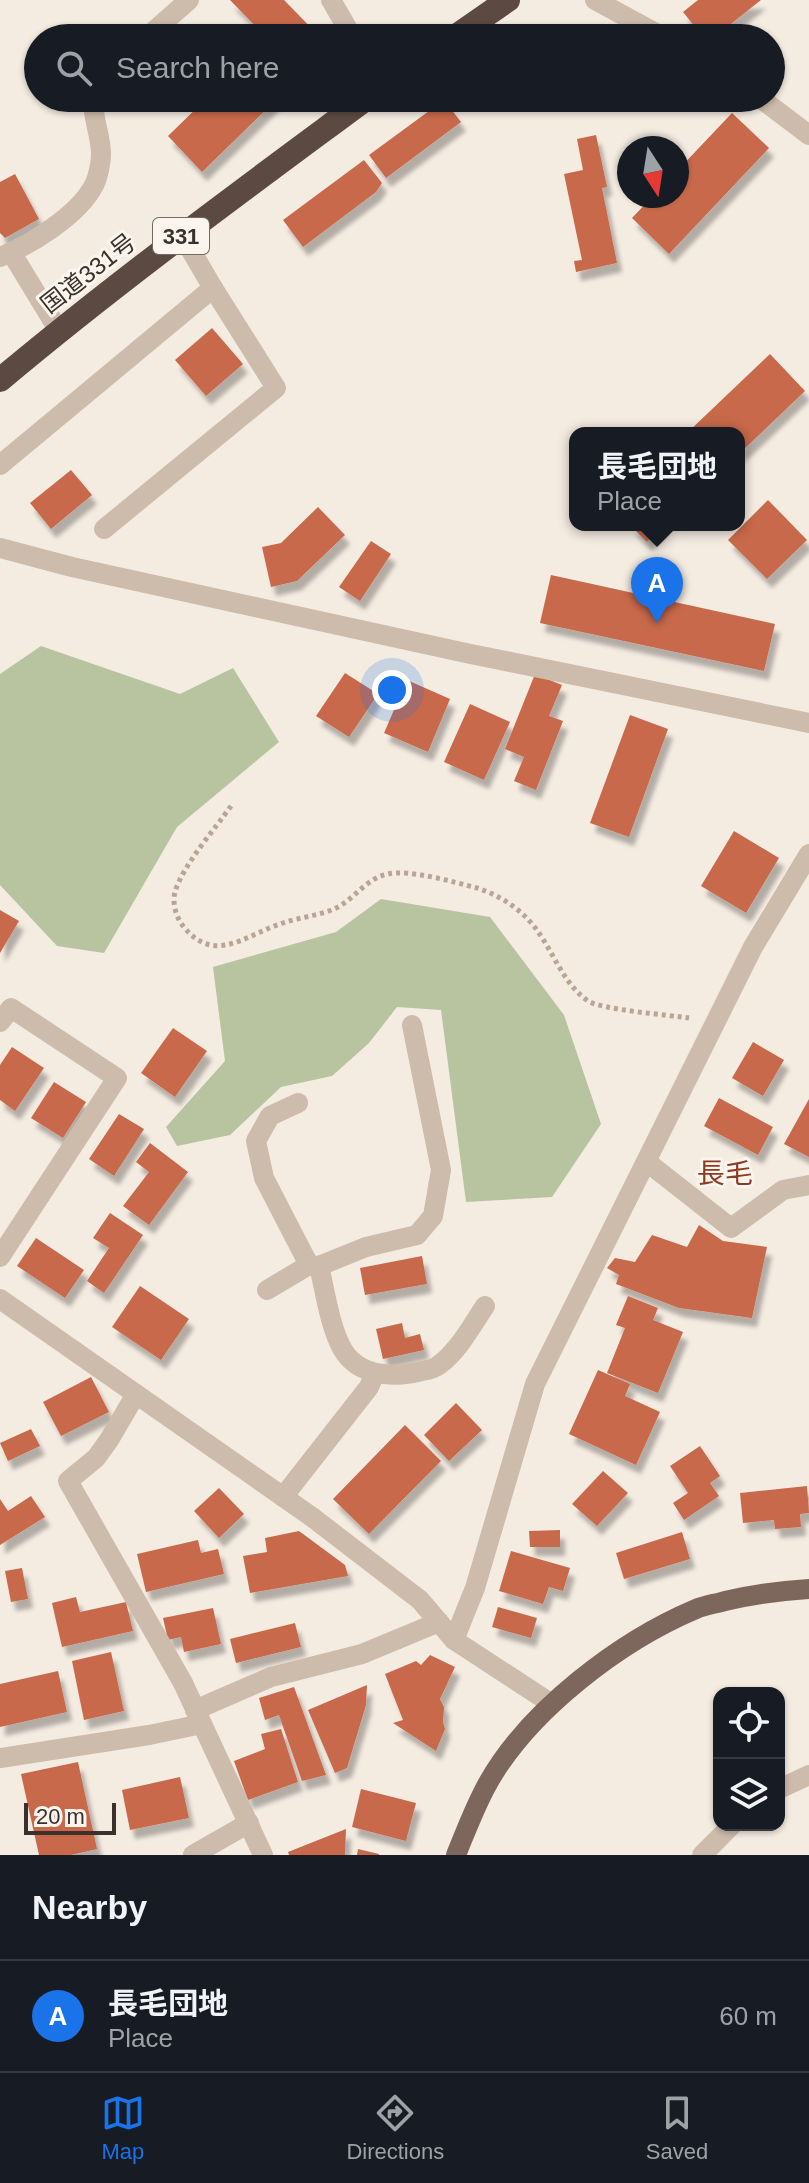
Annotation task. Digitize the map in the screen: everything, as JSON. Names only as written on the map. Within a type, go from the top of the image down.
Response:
[{"type":"highway","points":[[473,24],[508,0]]},
{"type":"highway","name":"国道331号","points":[[0,380],[182,235],[348,112]]},
{"type":"main road","points":[[456,1855],[489,1781],[552,1704],[585,1676],[626,1646],[697,1608],[764,1592],[809,1589]]},
{"type":"street","points":[[162,24],[189,0]]},
{"type":"street","points":[[331,0],[345,24]]},
{"type":"street","points":[[595,0],[639,24]]},
{"type":"street","points":[[59,331],[6,255],[52,228],[78,206],[95,184],[101,153],[92,112]]},
{"type":"street","points":[[779,112],[809,135]]},
{"type":"street","points":[[104,529],[276,388],[182,235]]},
{"type":"street","points":[[0,465],[213,288]]},
{"type":"street","points":[[0,548],[72,567],[450,649],[809,723]]},
{"type":"street","points":[[454,1640],[475,1588],[535,1384],[753,947],[809,854]]},
{"type":"street","points":[[0,1022],[11,1008],[117,1078],[0,1257]]},
{"type":"street","points":[[267,1290],[314,1265],[366,1247],[417,1235],[433,1216],[441,1170],[412,1025]]},
{"type":"street","points":[[298,1103],[270,1116],[256,1141],[264,1178],[314,1265],[344,1351],[357,1364],[389,1376],[437,1368],[457,1349],[485,1306]]},
{"type":"street","points":[[647,1162],[731,1228],[783,1190],[809,1185]]},
{"type":"street","points":[[0,1299],[283,1497],[420,1600],[454,1640],[552,1704]]},
{"type":"street","points":[[283,1497],[369,1387],[375,1373]]},
{"type":"street","points":[[136,1394],[96,1458],[68,1481],[183,1683],[263,1855]]},
{"type":"street","points":[[0,1758],[149,1735],[199,1717],[271,1677],[362,1654],[439,1622]]},
{"type":"street","points":[[785,1786],[809,1775]]},
{"type":"street","points":[[193,1855],[249,1823]]},
{"type":"street","points":[[702,1855],[726,1831]]},
{"type":"path","points":[[231,806],[193,860],[174,894],[179,921],[203,944],[220,947],[252,937],[278,924],[336,908],[374,878],[402,872],[495,894],[515,907],[538,932],[570,985],[591,1003],[716,1021]]},
{"type":"green space","points":[[41,646],[180,694],[233,668],[279,742],[177,827],[104,953],[57,946],[0,885],[0,674]]},
{"type":"green space","points":[[381,899],[490,917],[564,1015],[601,1124],[552,1197],[466,1202],[441,1010],[397,1007],[369,1043],[332,1076],[281,1087],[230,1135],[177,1146],[166,1127],[225,1061],[213,967],[336,932]]},
{"type":"building","points":[[230,0],[284,0],[307,24],[253,24]]},
{"type":"building","points":[[698,0],[761,0],[731,24],[693,24],[683,12]]},
{"type":"building","points":[[193,112],[264,112],[202,172],[168,136]]},
{"type":"building","points":[[428,112],[453,112],[461,122],[386,178],[369,155]]},
{"type":"building","points":[[732,113],[769,148],[669,254],[632,218],[642,208],[689,208],[689,158]]},
{"type":"building","points":[[596,135],[607,187],[602,188],[617,263],[576,272],[574,261],[582,260],[564,174],[583,170],[577,139]]},
{"type":"building","points":[[364,160],[382,183],[376,192],[303,247],[283,220]]},
{"type":"building","points":[[15,174],[39,219],[5,238],[0,233],[0,182]]},
{"type":"building","points":[[212,328],[243,364],[206,396],[175,360]]},
{"type":"building","points":[[770,354],[805,391],[745,448],[745,427],[693,427]]},
{"type":"building","points":[[71,470],[92,495],[51,529],[30,503]]},
{"type":"building","points":[[768,500],[807,540],[767,579],[728,540],[737,531],[745,531],[745,523]]},
{"type":"building","points":[[318,507],[345,535],[297,581],[271,587],[262,547],[281,543]]},
{"type":"building","points":[[636,531],[658,531],[647,542]]},
{"type":"building","points":[[371,541],[391,554],[360,601],[339,587]]},
{"type":"building","points":[[551,575],[775,624],[764,671],[540,623]]},
{"type":"building","points":[[345,673],[378,694],[349,737],[316,716]]},
{"type":"building","points":[[535,674],[562,685],[549,716],[563,721],[536,790],[514,781],[524,757],[505,749]]},
{"type":"building","points":[[407,680],[450,699],[428,752],[384,733]]},
{"type":"building","points":[[470,704],[510,722],[484,780],[444,762]]},
{"type":"building","points":[[630,715],[668,729],[629,837],[590,823]]},
{"type":"building","points":[[734,831],[779,858],[746,913],[701,886]]},
{"type":"building","points":[[0,910],[19,921],[0,953]]},
{"type":"building","points":[[173,1028],[207,1051],[175,1097],[141,1073]]},
{"type":"building","points":[[753,1042],[784,1060],[763,1096],[732,1078]]},
{"type":"building","points":[[12,1047],[44,1068],[15,1111],[0,1100],[0,1065]]},
{"type":"building","points":[[54,1082],[86,1102],[63,1138],[31,1118]]},
{"type":"building","points":[[719,1098],[773,1127],[758,1155],[704,1126]]},
{"type":"building","points":[[809,1099],[809,1157],[784,1144]]},
{"type":"building","points":[[119,1114],[144,1129],[114,1176],[89,1159]]},
{"type":"building","points":[[150,1143],[188,1172],[149,1225],[123,1206],[149,1172],[136,1162]]},
{"type":"building","points":[[110,1213],[143,1235],[104,1293],[87,1281],[109,1248],[93,1238]]},
{"type":"building","points":[[699,1225],[723,1241],[767,1247],[752,1318],[679,1308],[616,1284],[619,1275],[607,1268],[615,1258],[635,1262],[652,1235],[687,1247]]},
{"type":"building","points":[[36,1238],[84,1270],[65,1298],[17,1266]]},
{"type":"building","points":[[422,1256],[427,1284],[365,1295],[360,1268]]},
{"type":"building","points":[[140,1286],[189,1319],[161,1360],[112,1327]]},
{"type":"building","points":[[628,1296],[658,1308],[653,1320],[683,1332],[658,1393],[607,1373],[625,1328],[616,1325]]},
{"type":"building","points":[[402,1323],[405,1338],[420,1334],[424,1350],[383,1359],[376,1329]]},
{"type":"building","points":[[598,1370],[630,1384],[625,1396],[660,1412],[636,1465],[569,1434]]},
{"type":"building","points":[[91,1377],[109,1412],[61,1436],[43,1402]]},
{"type":"building","points":[[456,1403],[482,1430],[449,1461],[424,1435]]},
{"type":"building","points":[[405,1425],[441,1461],[369,1534],[333,1499]]},
{"type":"building","points":[[31,1429],[40,1446],[8,1461],[0,1443]]},
{"type":"building","points":[[700,1446],[720,1476],[710,1483],[719,1496],[684,1520],[673,1503],[688,1493],[670,1466]]},
{"type":"building","points":[[603,1471],[628,1493],[597,1526],[572,1504]]},
{"type":"building","points":[[807,1486],[809,1513],[800,1514],[801,1527],[775,1529],[774,1520],[743,1523],[740,1493]]},
{"type":"building","points":[[219,1488],[244,1514],[219,1538],[194,1511]]},
{"type":"building","points":[[31,1496],[45,1517],[0,1545],[0,1499],[8,1511]]},
{"type":"building","points":[[560,1530],[560,1547],[530,1547],[529,1531]]},
{"type":"building","points":[[299,1531],[345,1565],[348,1576],[250,1593],[243,1556],[267,1552],[265,1538]]},
{"type":"building","points":[[682,1532],[690,1559],[624,1579],[616,1553]]},
{"type":"building","points":[[198,1540],[201,1553],[218,1549],[224,1574],[146,1592],[137,1554]]},
{"type":"building","points":[[511,1551],[570,1568],[563,1591],[549,1587],[543,1604],[499,1591]]},
{"type":"building","points":[[22,1568],[28,1599],[11,1602],[5,1571]]},
{"type":"building","points":[[76,1597],[80,1612],[126,1602],[133,1631],[62,1647],[52,1603]]},
{"type":"building","points":[[498,1607],[537,1618],[531,1638],[492,1627]]},
{"type":"building","points":[[213,1608],[221,1644],[184,1652],[181,1637],[168,1640],[163,1618]]},
{"type":"building","points":[[295,1623],[301,1647],[236,1663],[230,1639]]},
{"type":"building","points":[[111,1652],[124,1711],[84,1720],[72,1661]]},
{"type":"building","points":[[430,1655],[455,1667],[440,1699],[444,1707],[445,1729],[436,1751],[393,1723],[403,1720],[385,1674],[416,1661],[421,1665]]},
{"type":"building","points":[[58,1671],[67,1712],[0,1727],[0,1684]]},
{"type":"building","points":[[367,1685],[366,1705],[347,1768],[335,1773],[308,1710]]},
{"type":"building","points":[[294,1687],[326,1775],[302,1781],[279,1715],[265,1720],[259,1698]]},
{"type":"building","points":[[281,1729],[298,1782],[248,1800],[234,1761],[265,1749],[261,1734]]},
{"type":"building","points":[[78,1762],[97,1849],[71,1855],[39,1855],[21,1774]]},
{"type":"building","points":[[180,1777],[189,1818],[130,1830],[122,1790]]},
{"type":"building","points":[[361,1789],[416,1803],[406,1841],[352,1827]]},
{"type":"building","points":[[346,1829],[345,1855],[289,1855],[288,1852]]},
{"type":"building","points":[[358,1849],[379,1854],[379,1855],[357,1855]]},
{"type":"place","name":"長毛団地","points":[[657,623]]},
{"type":"district","name":"長毛","points":[[725,1173]]}]
